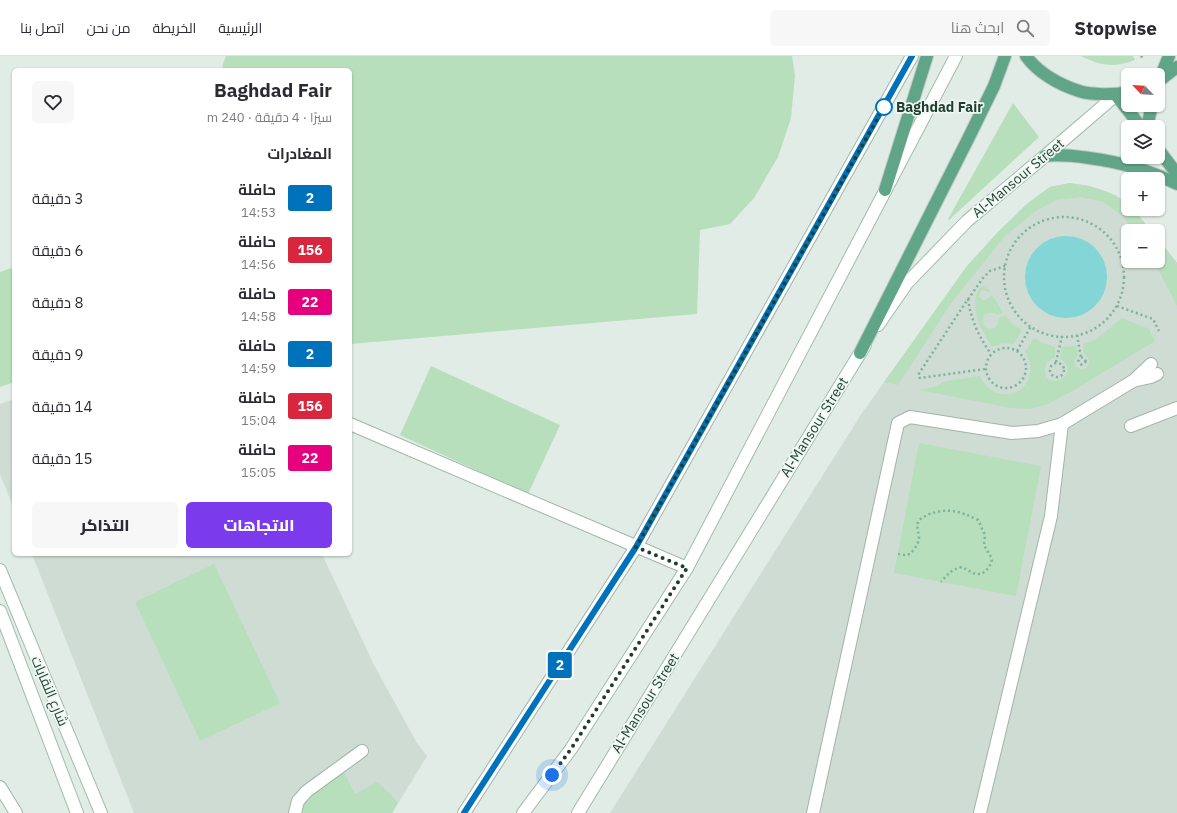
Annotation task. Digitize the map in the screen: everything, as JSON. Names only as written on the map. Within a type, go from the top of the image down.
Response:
[{"type":"main road","points":[[464,813],[636,547],[912,56]]},
{"type":"main road","points":[[885,190],[927,56]]},
{"type":"main road","points":[[523,813],[571,749],[687,568],[956,56]]},
{"type":"main road","points":[[860,353],[994,86],[1005,56]]},
{"type":"main road","points":[[1026,56],[1053,80],[1080,92],[1121,93]]},
{"type":"main road","points":[[1164,68],[1169,56]]},
{"type":"main road","points":[[1165,76],[1177,67]]},
{"type":"main road","points":[[1116,94],[1136,120]]},
{"type":"main road","name":"Al-Mansour Street","points":[[578,813],[860,353],[907,282],[967,221],[1046,156],[1116,94]]},
{"type":"main road","points":[[1046,156],[1056,154],[1111,161],[1138,168],[1177,184]]},
{"type":"main road","points":[[1165,158],[1177,174]]},
{"type":"main road","points":[[813,813],[898,423],[910,417],[1012,433],[1038,431],[1062,424],[1134,380],[1151,377],[1154,369]]},
{"type":"main road","points":[[1131,426],[1177,408]]},
{"type":"main road","points":[[980,813],[1052,516],[1062,424]]},
{"type":"main road","points":[[352,425],[687,568]]},
{"type":"main road","name":"شارع النقابات","points":[[0,570],[101,813]]},
{"type":"main road","name":"شارع النقابات","points":[[0,611],[77,813]]},
{"type":"main road","points":[[295,813],[298,801],[307,791],[362,751]]},
{"type":"main road","points":[[0,788],[16,813]]},
{"type":"path","points":[[1141,56],[1144,60]]},
{"type":"path","points":[[1057,217],[1076,217],[1094,224],[1109,235],[1119,251],[1124,269],[1124,288],[1117,306],[1102,323],[1093,329],[1077,335],[1051,335],[1031,326],[1018,315],[1009,300],[1005,283],[1005,266],[1011,248],[1023,233],[1039,222],[1057,217]]},
{"type":"path","points":[[985,369],[920,378],[918,375],[983,278],[990,271],[1005,266]]},
{"type":"path","points":[[968,299],[978,334],[991,354]]},
{"type":"path","points":[[1117,306],[1153,319],[1159,331]]},
{"type":"path","points":[[1017,352],[1031,326]]},
{"type":"path","points":[[1077,335],[1081,358]]},
{"type":"path","points":[[1056,362],[1062,365],[1064,370],[1062,374],[1056,377],[1050,373],[1049,369],[1056,362],[1062,336]]},
{"type":"path","points":[[1000,348],[1007,348],[1017,352],[1024,359],[1026,366],[1023,379],[1019,384],[1007,389],[994,385],[986,375],[985,369],[986,362],[991,354],[1000,348]]},
{"type":"path","points":[[898,554],[906,555],[914,548],[919,537],[917,525],[919,520],[925,516],[949,510],[978,520],[985,535],[984,545],[991,557],[992,562],[990,567],[981,574],[974,574],[962,567],[955,568],[940,582]]},
{"type":"shaded area","points":[[1070,183],[1090,186],[1115,195],[1121,199],[1121,216],[1139,216],[1145,224],[1121,224],[1121,268],[1165,268],[1165,248],[1177,263],[1177,813],[610,813],[862,413],[967,266],[999,231],[1028,203],[1050,187]]},
{"type":"shaded area","points":[[12,400],[12,504],[0,474],[0,404]]},
{"type":"shaded area","points":[[33,556],[323,556],[374,665],[417,743],[427,756],[392,813],[134,813]]},
{"type":"green space","points":[[226,56],[792,56],[795,76],[791,118],[778,157],[754,198],[730,224],[700,230],[697,314],[352,344],[352,68],[222,68]]},
{"type":"green space","points":[[1081,56],[1133,56],[1135,60],[1127,63],[1108,65],[1095,62]]},
{"type":"green space","points":[[1013,103],[1039,137],[949,220],[948,219]]},
{"type":"green space","points":[[1070,183],[1108,192],[1121,199],[1121,215],[1103,202],[1081,197],[1056,200],[1036,211],[1005,236],[951,303],[898,385],[884,382],[967,266],[999,231],[1028,203],[1050,187]]},
{"type":"green space","points":[[1123,216],[1139,216],[1145,224],[1129,224]]},
{"type":"green space","points":[[1165,248],[1177,263],[1177,306],[1158,268],[1165,268]]},
{"type":"green space","points":[[12,268],[12,383],[0,387],[0,272]]},
{"type":"green space","points":[[983,286],[991,291],[982,290],[979,297],[986,300],[992,295],[1003,312],[997,315],[994,313],[988,313],[984,315],[982,322],[983,324],[988,328],[995,328],[999,318],[1005,315],[1012,323],[1022,330],[1014,344],[1003,343],[992,347],[983,332],[977,317],[975,305],[979,289]]},
{"type":"green space","points":[[1122,318],[1149,329],[1155,341],[1048,404],[1030,409],[1011,408],[919,390],[938,386],[942,382],[980,376],[986,386],[994,392],[1012,394],[1020,390],[1026,384],[1030,375],[1030,362],[1025,352],[1034,338],[1055,347],[1055,358],[1049,361],[1046,365],[1046,377],[1050,380],[1056,381],[1062,379],[1068,370],[1066,365],[1060,359],[1062,347],[1076,346],[1078,355],[1075,360],[1076,366],[1082,369],[1085,368],[1088,366],[1089,361],[1084,355],[1083,344],[1095,340]]},
{"type":"green space","points":[[431,366],[560,425],[528,494],[400,435]]},
{"type":"green space","points":[[919,443],[1041,466],[1016,596],[894,573]]},
{"type":"green space","points":[[214,564],[280,703],[200,741],[135,602]]},
{"type":"green space","points":[[344,772],[355,794],[377,782],[398,803],[392,813],[288,813],[290,805]]},
{"type":"water","points":[[1066,236],[1082,239],[1095,248],[1104,261],[1107,277],[1104,293],[1095,306],[1082,315],[1066,318],[1050,315],[1037,306],[1028,293],[1025,277],[1028,261],[1037,248],[1050,239]]},
{"type":"bus line","name":"2","points":[[464,813],[636,547],[912,56]]},
{"type":"place","name":"Baghdad Fair","points":[[884,107]]},
{"type":"route","points":[[552,775],[571,749],[687,568],[636,547],[885,105],[884,107]]}]
